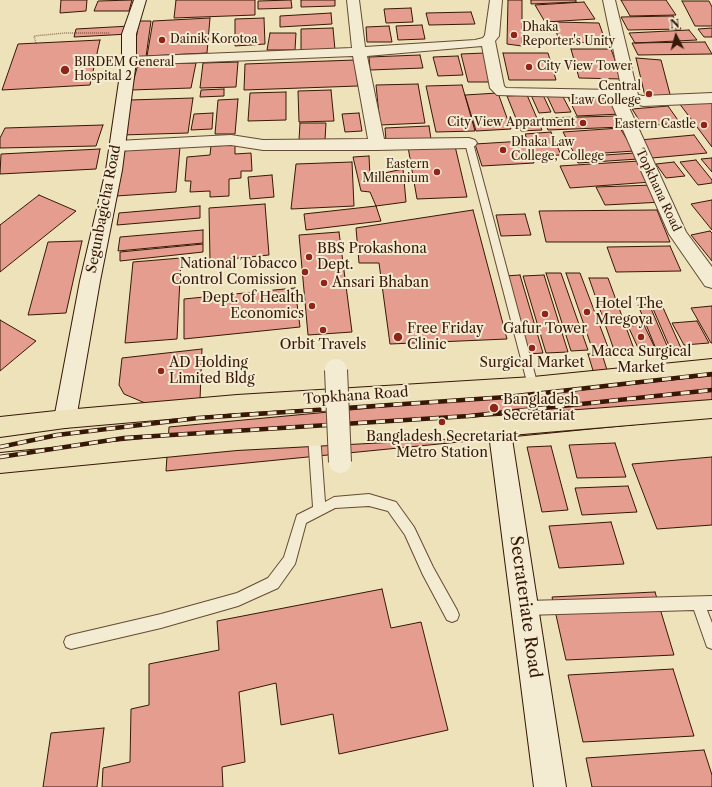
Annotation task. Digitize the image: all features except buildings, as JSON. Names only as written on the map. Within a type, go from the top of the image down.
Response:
[{"type":"highway","name":"Topkhana Road","points":[[0,427],[65,419],[237,404],[533,386],[712,366]]},
{"type":"highway","points":[[237,404],[237,440]]},
{"type":"highway","points":[[0,463],[237,440],[499,426],[712,409]]},
{"type":"street","name":"Segunbagicha Road","points":[[65,419],[90,281],[114,170],[129,61],[129,34],[140,0]]},
{"type":"street","points":[[353,0],[359,52],[377,145]]},
{"type":"street","points":[[129,61],[359,52],[475,44],[488,41],[492,36],[496,0]]},
{"type":"street","points":[[609,0],[631,98]]},
{"type":"street","points":[[488,41],[497,88],[502,92],[614,94],[643,101],[712,98]]},
{"type":"street","name":"Topkhana Road","points":[[614,94],[678,234],[712,281]]},
{"type":"street","points":[[117,146],[231,140],[263,146],[469,143]]},
{"type":"street","points":[[336,370],[340,462]]},
{"type":"street","name":"Secrateriate Road","points":[[499,426],[526,608],[550,787]]},
{"type":"lane","points":[[469,143],[533,386]]},
{"type":"lane","points":[[314,435],[319,510]]},
{"type":"lane","points":[[71,642],[238,599],[273,583],[290,560],[301,519],[334,503],[369,500],[392,506],[410,531],[428,571],[452,615]]},
{"type":"lane","points":[[526,608],[705,604],[712,642]]},
{"type":"path","points":[[36,43],[34,36],[72,33],[129,34]]},
{"type":"railway","points":[[0,447],[57,435],[198,418],[507,397],[712,374]]},
{"type":"railway","points":[[0,457],[124,438],[469,416],[712,390]]},
{"type":"place","name":"Dhaka Reporter's Unity","points":[[514,35]]},
{"type":"place","name":"Dainik Korotoa","points":[[162,40]]},
{"type":"place","name":"City View Tower","points":[[529,67]]},
{"type":"place","name":"BIRDEM General Hospital 2","points":[[65,70]]},
{"type":"place","name":"Central Law College","points":[[649,94]]},
{"type":"place","name":"City View Appartment","points":[[583,123]]},
{"type":"place","name":"Eastern Castle","points":[[704,125]]},
{"type":"place","name":"Dhaka Law College, College","points":[[503,150]]},
{"type":"place","name":"Eastern Millennium","points":[[437,172]]},
{"type":"place","name":"BBS Prokashona Dept.","points":[[309,257]]},
{"type":"place","name":"National Tobacco Control Comission","points":[[305,272]]},
{"type":"place","name":"Ansari Bhaban","points":[[324,283]]},
{"type":"place","name":"Dept. of Health Economics","points":[[312,306]]},
{"type":"place","name":"Hotel The Mregoya","points":[[587,312]]},
{"type":"place","name":"Gafur Tower","points":[[545,314]]},
{"type":"place","name":"Orbit Travels","points":[[323,330]]},
{"type":"place","name":"Free Friday Clinic","points":[[398,337]]},
{"type":"place","name":"Macca Surgical Market","points":[[641,337]]},
{"type":"place","name":"Surgical Market","points":[[532,348]]},
{"type":"place","name":"AD Holding Limited Bldg","points":[[161,371]]},
{"type":"place","name":"Bangladesh Secretariat","points":[[494,408]]},
{"type":"place","name":"Bangladesh Secretariat Metro Station","points":[[442,422]]}]
